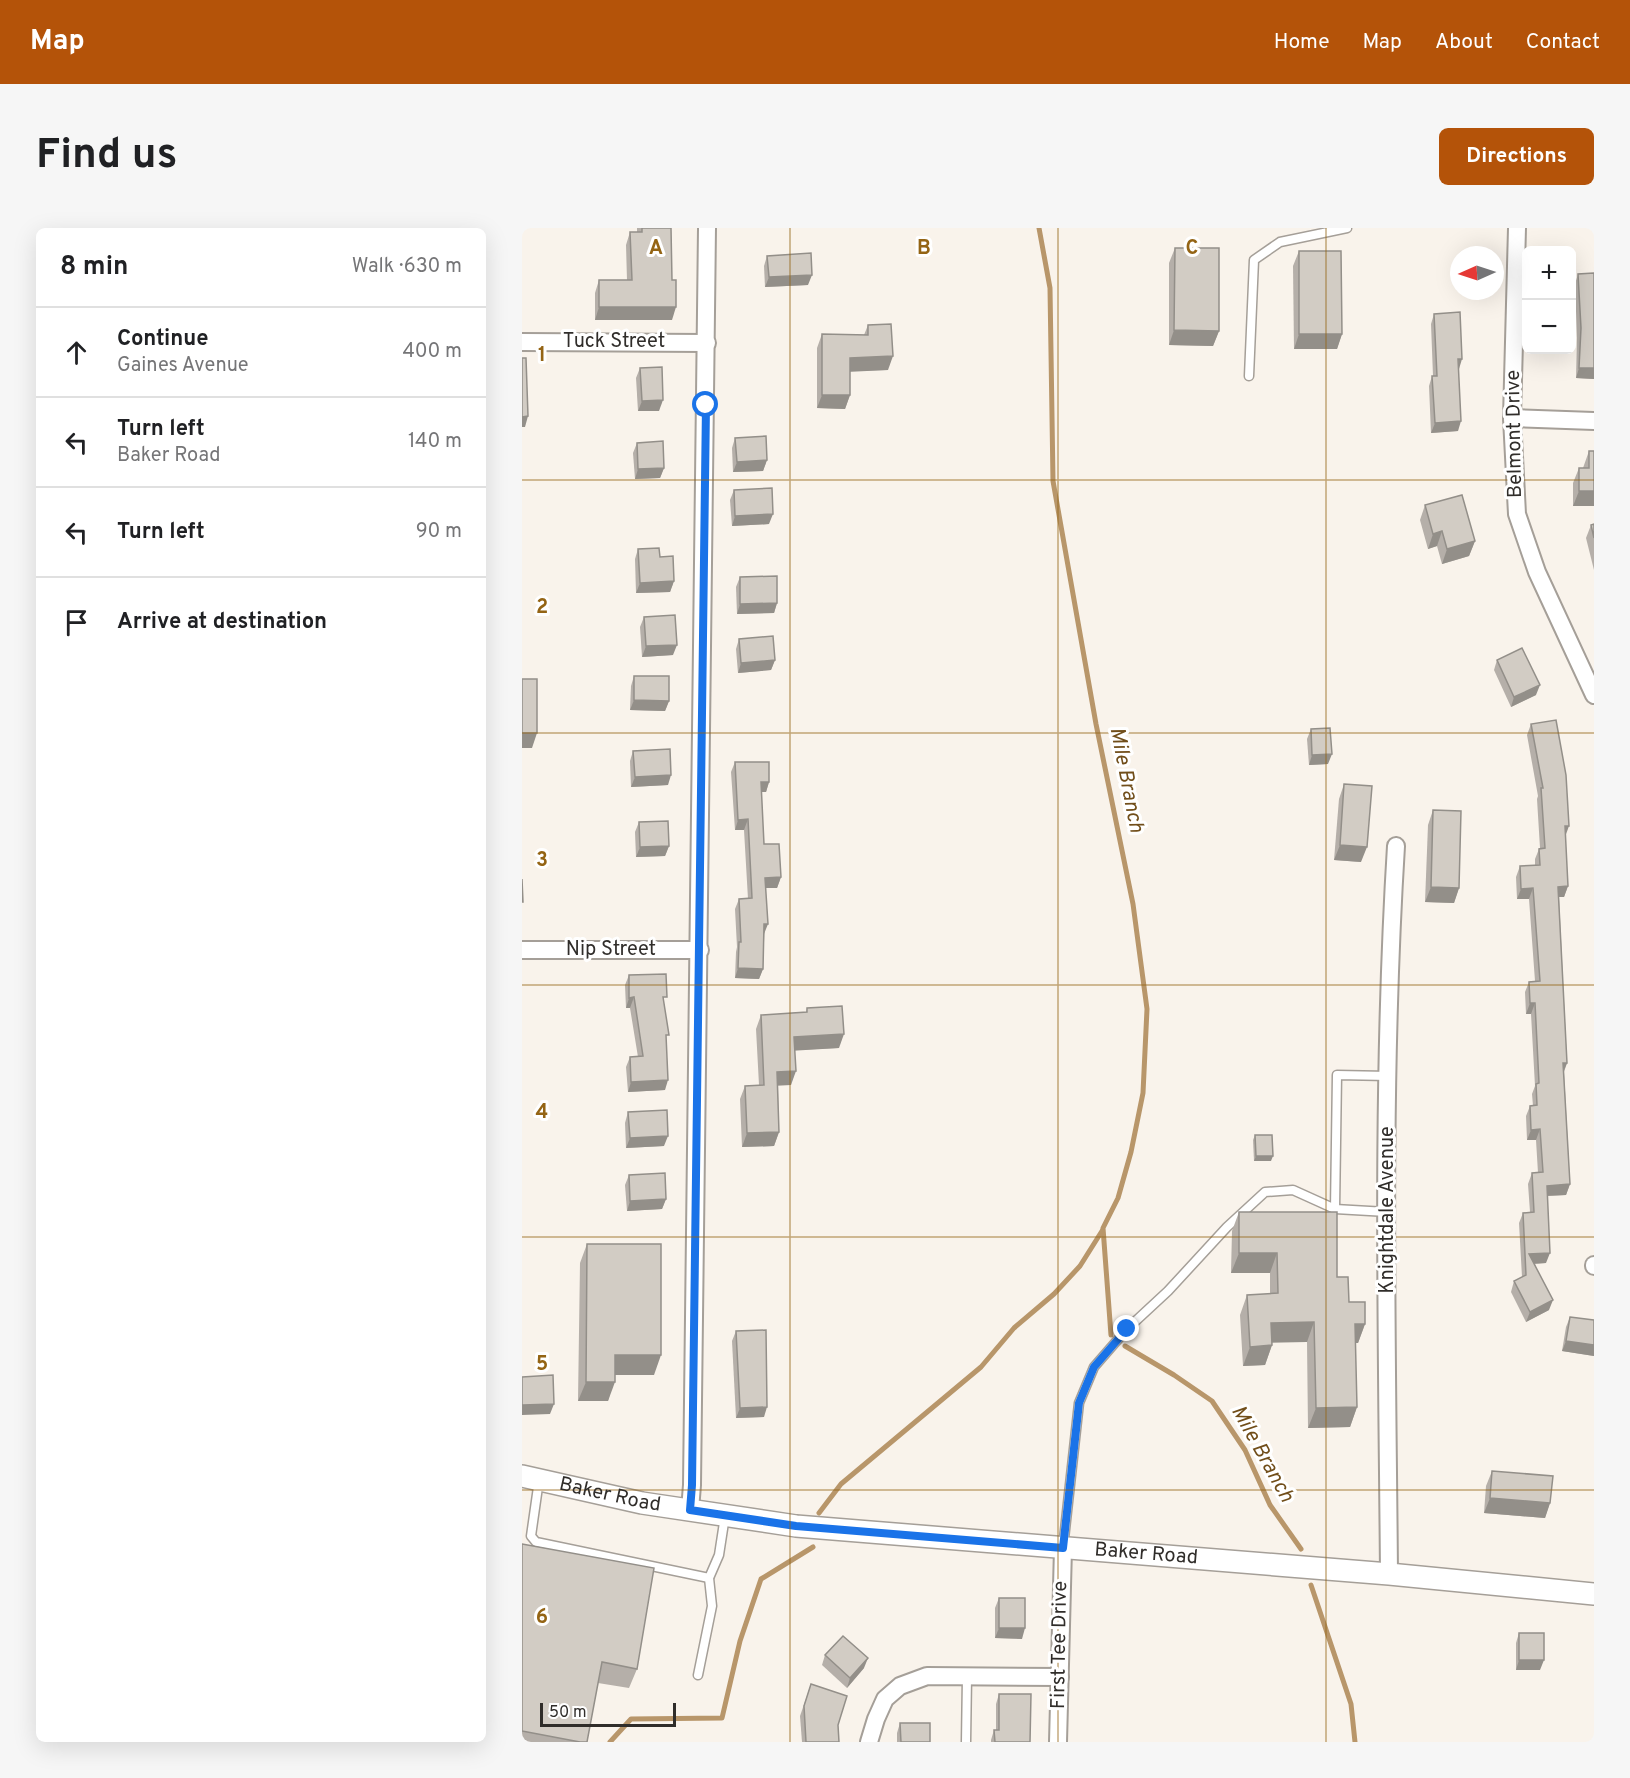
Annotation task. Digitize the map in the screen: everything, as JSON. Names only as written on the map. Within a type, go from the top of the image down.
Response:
[{"type":"street","points":[[690,1510],[693,1473],[700,950],[707,228]]},
{"type":"street","name":"Belmont Drive","points":[[1517,228],[1512,418],[1517,514],[1537,572],[1594,695]]},
{"type":"street","name":"Tuck Street","points":[[522,342],[707,343]]},
{"type":"street","points":[[1512,418],[1594,422]]},
{"type":"street","name":"Knightdale Avenue","points":[[1389,1574],[1387,1212],[1389,963],[1396,846]]},
{"type":"street","name":"Nip Street","points":[[522,950],[700,950]]},
{"type":"street","name":"Baker Road","points":[[531,1478],[642,1503],[796,1526],[1389,1574],[1594,1594]]},
{"type":"street","name":"First Tee Drive","points":[[1058,1742],[1063,1548]]},
{"type":"street","points":[[869,1742],[885,1699],[900,1686],[927,1676],[1060,1677]]},
{"type":"lane","points":[[1249,376],[1254,260],[1280,242],[1347,228]]},
{"type":"lane","points":[[1335,1209],[1337,1075],[1389,1076]]},
{"type":"lane","points":[[1063,1548],[1079,1403],[1094,1367],[1127,1329],[1168,1290],[1227,1227],[1265,1192],[1293,1190],[1335,1209],[1387,1212]]},
{"type":"lane","points":[[531,1478],[531,1536],[536,1542],[709,1578]]},
{"type":"lane","points":[[698,1675],[712,1606],[709,1578],[716,1566],[725,1516]]},
{"type":"lane","points":[[966,1742],[967,1677]]},
{"type":"building","points":[[642,228],[671,228],[672,280],[676,280],[676,307],[599,307],[599,280],[632,280],[630,232],[642,232]]},
{"type":"building","points":[[1175,248],[1219,248],[1219,331],[1174,330]]},
{"type":"building","points":[[1299,251],[1341,251],[1342,334],[1299,334]]},
{"type":"building","points":[[811,253],[812,275],[769,277],[767,256]]},
{"type":"building","points":[[1594,273],[1594,368],[1579,368],[1581,328],[1578,274]]},
{"type":"building","points":[[1460,312],[1462,359],[1458,359],[1461,421],[1435,423],[1432,376],[1437,376],[1434,314]]},
{"type":"building","points":[[891,324],[893,356],[850,358],[850,395],[822,395],[822,334],[868,335],[868,325]]},
{"type":"building","points":[[522,358],[526,358],[528,416],[522,417]]},
{"type":"building","points":[[662,367],[663,400],[642,401],[640,368]]},
{"type":"building","points":[[766,436],[767,460],[737,462],[735,438]]},
{"type":"building","points":[[663,441],[664,468],[638,469],[637,443]]},
{"type":"building","points":[[1589,451],[1594,451],[1594,491],[1579,491],[1579,468],[1589,468]]},
{"type":"building","points":[[772,488],[773,514],[735,516],[734,490]]},
{"type":"building","points":[[1462,495],[1475,541],[1447,549],[1442,531],[1433,534],[1425,505]]},
{"type":"building","points":[[659,548],[660,557],[673,556],[674,581],[640,583],[638,549]]},
{"type":"building","points":[[777,576],[777,603],[740,604],[740,577]]},
{"type":"building","points":[[675,615],[677,645],[646,646],[644,617]]},
{"type":"building","points":[[773,636],[775,660],[741,663],[739,639]]},
{"type":"building","points":[[1522,648],[1540,685],[1514,697],[1497,660]]},
{"type":"building","points":[[634,676],[669,676],[669,701],[634,700]]},
{"type":"building","points":[[522,679],[537,679],[537,733],[522,733]]},
{"type":"building","points":[[1556,720],[1566,775],[1569,826],[1565,826],[1568,886],[1558,887],[1567,1063],[1563,1063],[1570,1184],[1547,1186],[1550,1253],[1529,1254],[1553,1300],[1530,1312],[1514,1281],[1526,1275],[1523,1213],[1534,1212],[1532,1173],[1543,1172],[1540,1129],[1531,1130],[1530,1106],[1537,1105],[1536,1084],[1539,1083],[1535,1003],[1530,1003],[1529,982],[1540,981],[1533,888],[1521,889],[1520,866],[1540,865],[1539,849],[1545,848],[1541,788],[1543,788],[1531,724]]},
{"type":"building","points":[[1330,728],[1332,754],[1312,755],[1311,729]]},
{"type":"building","points":[[670,749],[671,775],[635,777],[633,751]]},
{"type":"building","points":[[735,762],[769,762],[769,782],[761,782],[764,844],[779,844],[781,877],[765,878],[768,924],[764,924],[763,969],[738,968],[739,942],[741,942],[739,899],[752,898],[748,819],[738,820]]},
{"type":"building","points":[[1344,784],[1372,786],[1367,847],[1340,845]]},
{"type":"building","points":[[1433,810],[1461,811],[1459,888],[1431,887]]},
{"type":"building","points":[[668,821],[669,846],[640,847],[639,822]]},
{"type":"building","points":[[666,974],[667,997],[663,997],[669,1035],[666,1035],[668,1080],[631,1082],[630,1057],[643,1056],[634,997],[629,998],[629,975]]},
{"type":"building","points":[[842,1006],[844,1034],[794,1037],[796,1071],[777,1072],[779,1132],[747,1133],[745,1086],[764,1085],[761,1015],[807,1012],[807,1008]]},
{"type":"building","points":[[667,1110],[668,1136],[630,1138],[628,1112]]},
{"type":"building","points":[[1255,1135],[1272,1135],[1273,1156],[1256,1156]]},
{"type":"building","points":[[665,1173],[666,1199],[630,1201],[629,1175]]},
{"type":"building","points":[[1239,1212],[1337,1212],[1337,1277],[1348,1277],[1349,1302],[1365,1302],[1365,1324],[1355,1324],[1357,1407],[1316,1408],[1314,1322],[1271,1323],[1272,1345],[1250,1347],[1247,1295],[1278,1293],[1277,1253],[1239,1253]]},
{"type":"building","points":[[587,1244],[661,1244],[661,1355],[615,1355],[615,1382],[586,1382]]},
{"type":"building","points":[[1570,1317],[1594,1320],[1594,1345],[1566,1341]]},
{"type":"building","points":[[766,1330],[767,1407],[740,1408],[736,1331]]},
{"type":"building","points":[[553,1375],[554,1404],[522,1405],[522,1377]]},
{"type":"building","points":[[1492,1471],[1553,1476],[1550,1503],[1490,1498]]},
{"type":"building","points":[[522,1544],[654,1568],[637,1669],[602,1662],[587,1742],[522,1731]]},
{"type":"building","points":[[999,1598],[1025,1598],[1025,1628],[999,1628]]},
{"type":"building","points":[[1519,1633],[1544,1633],[1544,1660],[1519,1660]]},
{"type":"building","points":[[843,1636],[868,1658],[850,1678],[825,1655]]},
{"type":"building","points":[[811,1684],[847,1696],[838,1725],[839,1742],[806,1742],[804,1706]]},
{"type":"building","points":[[999,1694],[1031,1694],[1030,1742],[995,1742],[994,1730],[999,1730]]},
{"type":"building","points":[[900,1723],[930,1723],[930,1742],[901,1742]]},
{"type":"waterway","name":"Mile Branch","points":[[1039,228],[1050,288],[1053,481],[1096,724],[1133,904],[1147,1009],[1143,1093],[1131,1152],[1118,1198],[1103,1228],[1111,1335]]},
{"type":"waterway","points":[[819,1513],[841,1484],[981,1367],[1014,1328],[1054,1294],[1080,1266],[1102,1231]]},
{"type":"waterway","name":"Mile Branch","points":[[1125,1346],[1212,1401],[1245,1450],[1270,1505],[1301,1549]]},
{"type":"waterway","points":[[610,1742],[631,1719],[722,1718],[740,1641],[761,1579],[813,1547]]},
{"type":"waterway","name":"Mile Branch","points":[[1311,1585],[1351,1704],[1355,1742]]},
{"type":"route","points":[[706,405],[700,950],[690,1510],[796,1526],[1063,1548],[1079,1403],[1094,1367],[1127,1329]]}]
